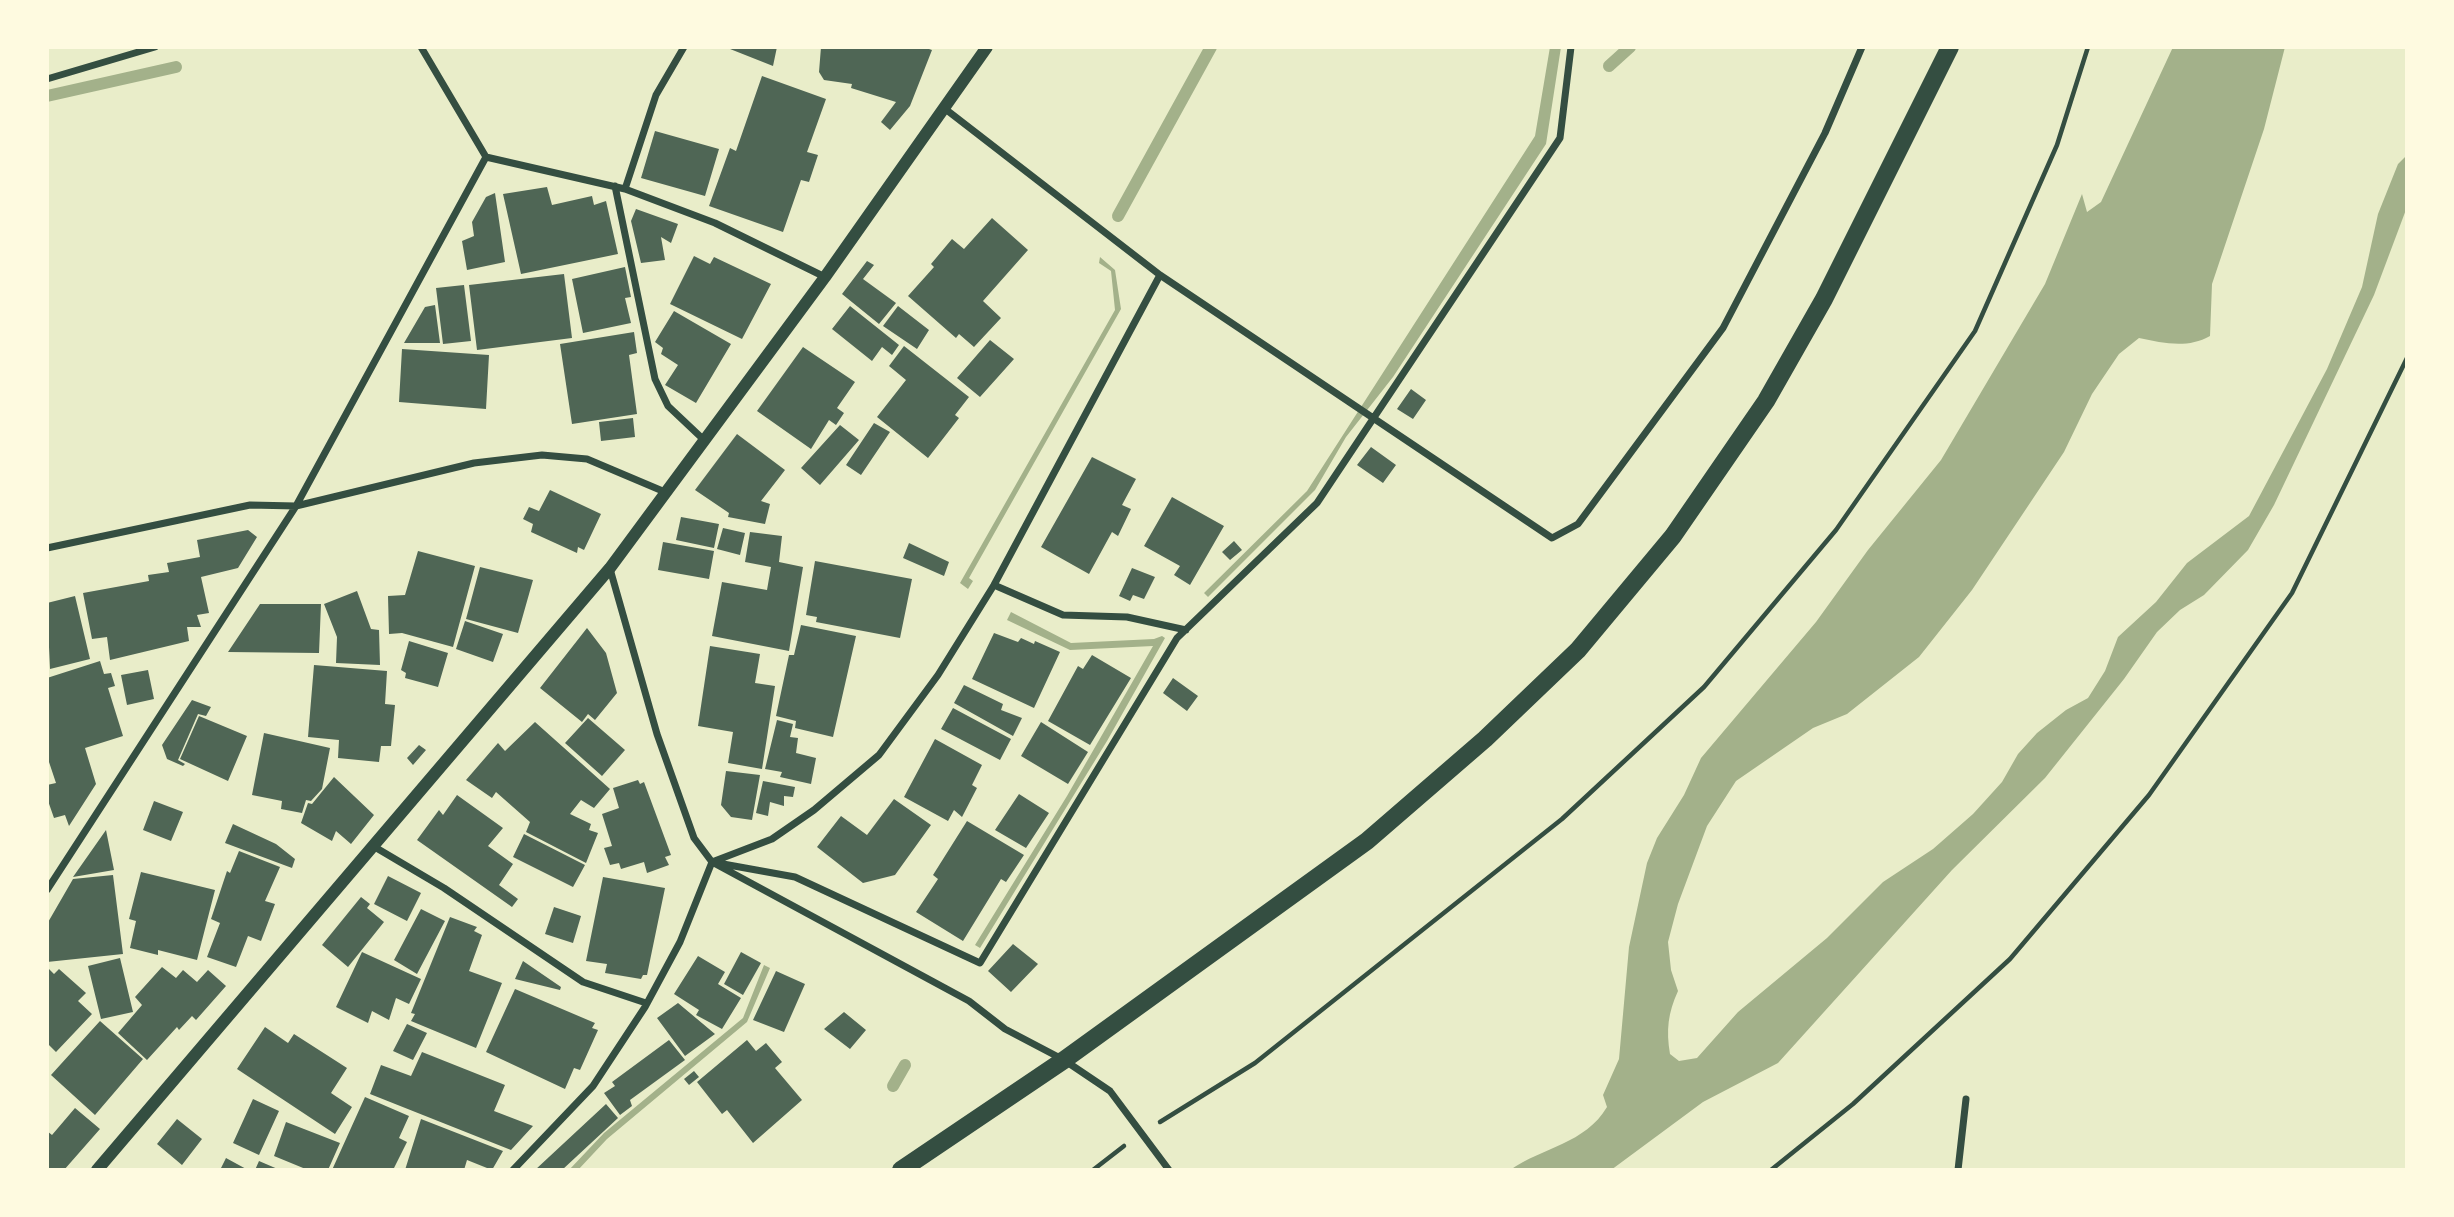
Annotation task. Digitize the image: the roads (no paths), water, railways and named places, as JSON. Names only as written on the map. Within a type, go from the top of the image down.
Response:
[{"type":"main road","points":[[901,1170],[1063,1060],[1367,841],[1485,739],[1578,650],[1673,536],[1766,401],[1824,299],[1950,47]]},
{"type":"street","points":[[47,79],[155,47]]},
{"type":"street","points":[[421,47],[486,157],[625,189],[715,223],[825,277]]},
{"type":"street","points":[[625,189],[656,95],[684,47]]},
{"type":"street","points":[[97,1170],[610,568],[825,277],[987,47]]},
{"type":"street","points":[[712,862],[795,877],[980,963],[1177,638],[1317,503],[1560,138],[1571,47]]},
{"type":"street","points":[[944,108],[1160,275],[1552,538],[1578,524],[1723,328],[1825,133],[1863,47]]},
{"type":"street","points":[[47,890],[296,506],[486,157]]},
{"type":"street","points":[[615,186],[655,379],[668,406],[704,440]]},
{"type":"street","points":[[513,1170],[593,1086],[646,1003],[680,942],[712,862],[772,839],[814,810],[879,755],[938,675],[994,585],[1160,275]]},
{"type":"street","points":[[47,548],[250,505],[296,506],[474,463],[542,455],[587,459],[665,492]]},
{"type":"street","points":[[610,568],[661,747],[694,838],[712,862],[969,1001],[1005,1030],[1063,1060],[1110,1091],[1140,1134],[1156,1149],[1169,1170]]},
{"type":"street","points":[[994,585],[1063,615],[1127,617],[1186,630]]},
{"type":"street","points":[[373,846],[455,895],[583,982],[646,1003]]},
{"type":"street","points":[[1958,1170],[1966,1100]]},
{"type":"waterway","points":[[1118,216],[1211,47]]},
{"type":"waterway","points":[[1609,66],[1630,47]]},
{"type":"waterway","points":[[47,96],[176,67]]},
{"type":"waterway","points":[[893,1086],[905,1065]]}]
